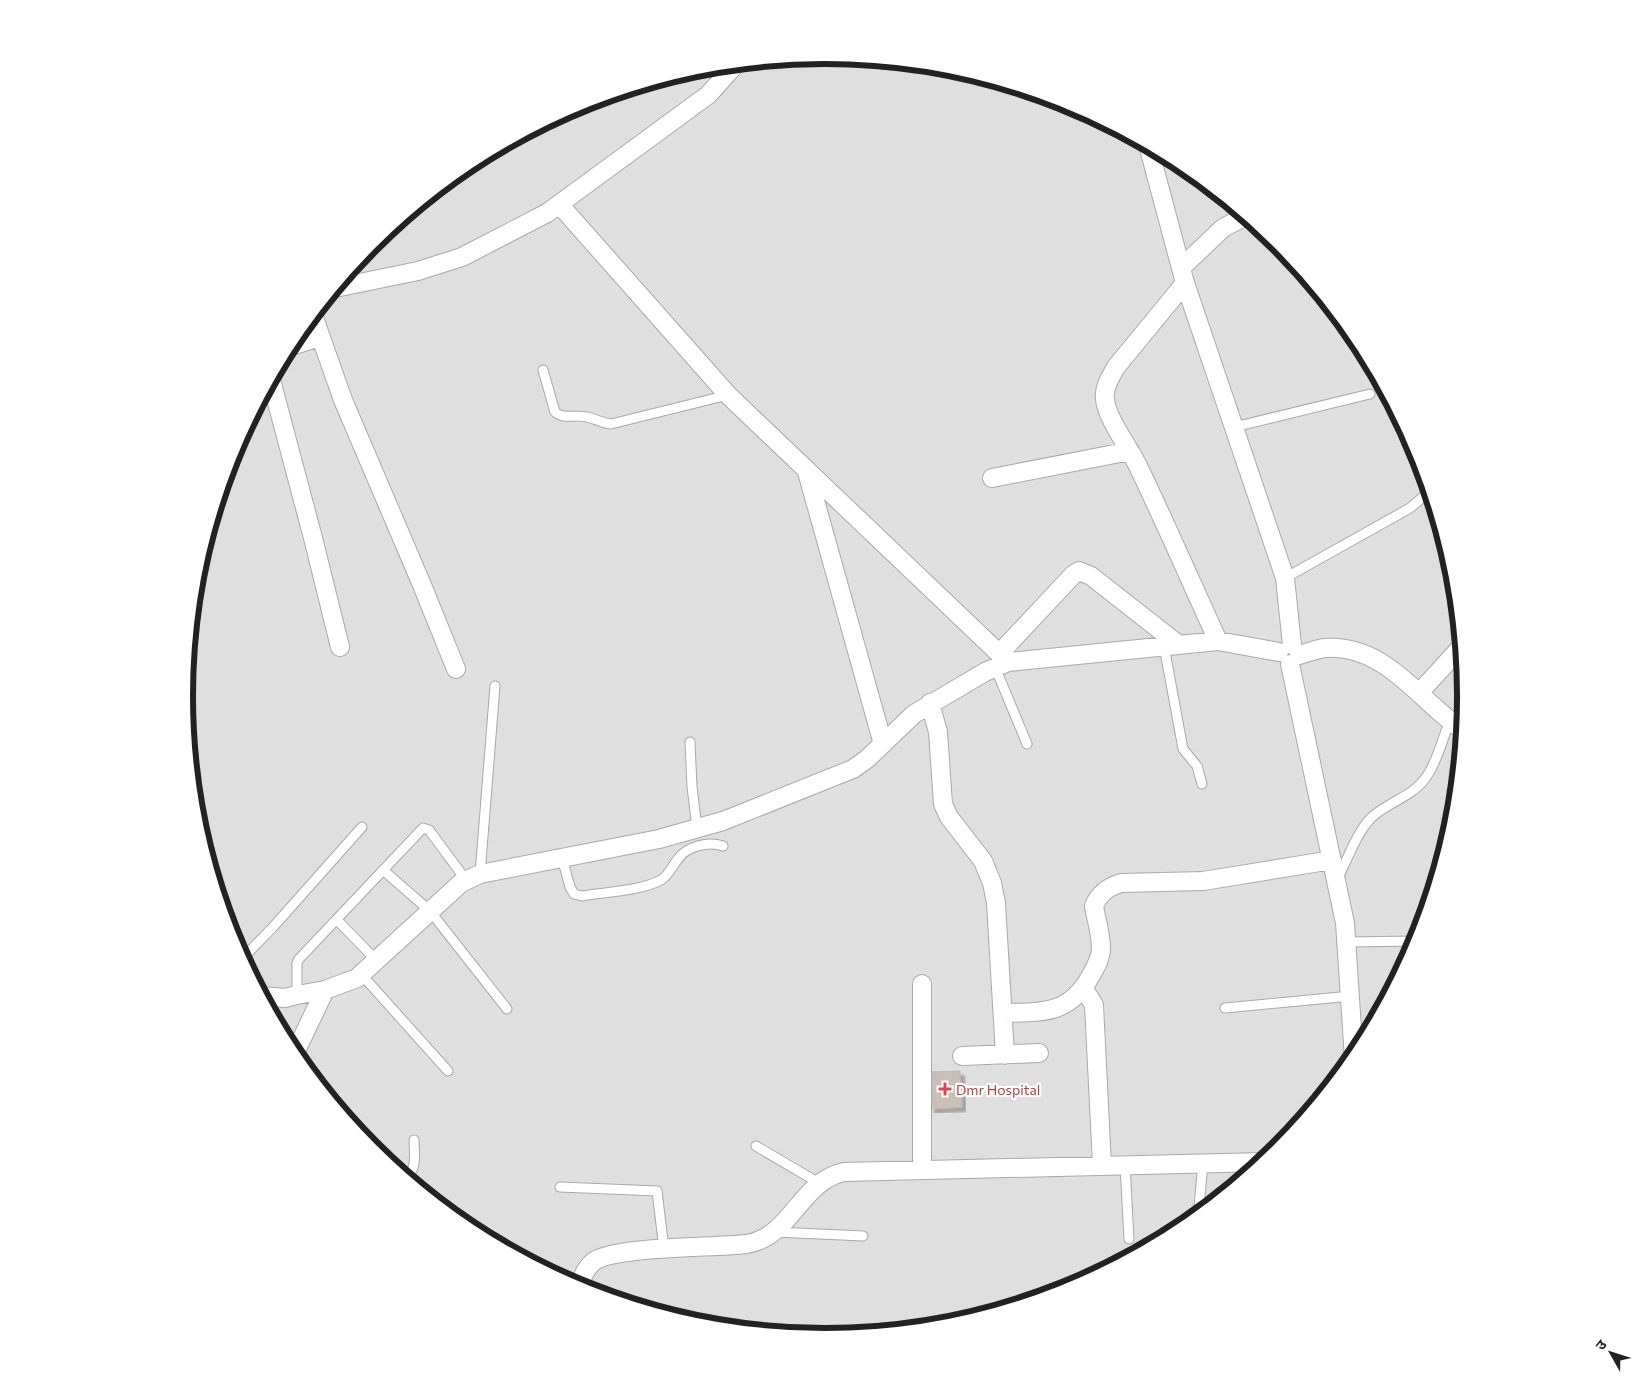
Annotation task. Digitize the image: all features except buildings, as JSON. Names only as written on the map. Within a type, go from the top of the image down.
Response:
[{"type":"street","points":[[344,286],[418,271],[462,257],[547,213],[708,95],[729,71]]},
{"type":"street","points":[[1150,154],[1183,275],[1284,578],[1290,654],[1345,923],[1353,1046]]},
{"type":"street","points":[[559,204],[728,394],[1000,661],[1218,641],[1290,654],[1324,648],[1358,652],[1385,665],[1403,678],[1457,726]]},
{"type":"street","points":[[1218,641],[1130,451],[1108,411],[1104,397],[1109,380],[1116,368],[1183,275],[1223,228],[1240,219]]},
{"type":"street","points":[[315,323],[343,400],[456,669]]},
{"type":"street","points":[[300,343],[320,337]]},
{"type":"street","points":[[273,389],[340,647]]},
{"type":"street","points":[[992,478],[1130,451]]},
{"type":"street","points":[[807,470],[883,744]]},
{"type":"street","points":[[269,997],[285,998],[297,996],[325,990],[357,978],[461,883],[473,877],[659,839],[723,820],[853,769],[867,759],[914,714],[1000,661],[1073,575],[1079,571],[1091,576],[1172,646]]},
{"type":"street","points":[[1419,693],[1457,652]]},
{"type":"street","points":[[930,704],[938,732],[943,804],[949,817],[983,861],[992,883],[996,903],[1005,1055]]},
{"type":"street","points":[[1003,1013],[1039,1012],[1056,1009],[1070,1002],[1084,989],[1097,965],[1101,949],[1094,906],[1102,893],[1110,887],[1121,883],[1203,881],[1332,860]]},
{"type":"street","points":[[922,984],[922,1170]]},
{"type":"street","points":[[1084,989],[1094,1005],[1102,1165]]},
{"type":"street","points":[[298,1046],[325,990]]},
{"type":"street","points":[[962,1056],[1039,1053]]},
{"type":"street","points":[[582,1281],[585,1272],[594,1262],[606,1255],[745,1244],[760,1241],[775,1232],[819,1183],[831,1175],[844,1172],[1254,1162]]},
{"type":"lane","points":[[543,370],[555,412],[563,417],[588,417],[603,423],[611,424],[728,394]]},
{"type":"lane","points":[[1234,427],[1370,394]]},
{"type":"lane","points":[[1284,578],[1410,508],[1426,495]]},
{"type":"lane","points":[[1172,646],[1182,749],[1197,766],[1202,784]]},
{"type":"lane","points":[[1000,661],[1027,744]]},
{"type":"lane","points":[[473,877],[495,686]]},
{"type":"lane","points":[[1336,881],[1363,827],[1380,810],[1425,780],[1457,726]]},
{"type":"lane","points":[[690,742],[692,787],[697,828]]},
{"type":"lane","points":[[248,953],[362,827]]},
{"type":"lane","points":[[297,996],[297,963],[299,959],[422,828],[429,830],[473,877]]},
{"type":"lane","points":[[562,858],[570,887],[574,894],[582,896],[645,886],[662,879],[684,852],[698,846],[714,843],[723,846]]},
{"type":"lane","points":[[382,870],[430,911],[507,1009]]},
{"type":"lane","points":[[336,920],[376,960]]},
{"type":"lane","points":[[1347,942],[1409,941]]},
{"type":"lane","points":[[360,974],[448,1071]]},
{"type":"lane","points":[[1225,1008],[1351,996]]},
{"type":"lane","points":[[410,1174],[413,1168],[414,1140]]},
{"type":"lane","points":[[756,1146],[819,1183]]},
{"type":"lane","points":[[1199,1207],[1203,1163]]},
{"type":"lane","points":[[1125,1165],[1129,1239]]},
{"type":"lane","points":[[560,1187],[657,1191],[664,1249]]},
{"type":"lane","points":[[775,1232],[863,1236]]},
{"type":"shaded area","points":[[784,65],[867,65],[908,69],[989,85],[1029,97],[1105,129],[1142,149],[1177,170],[1243,221],[1301,279],[1327,311],[1352,345],[1393,417],[1425,493],[1437,533],[1453,614],[1457,655],[1457,738],[1453,779],[1437,860],[1425,900],[1393,976],[1373,1013],[1352,1048],[1301,1114],[1243,1172],[1211,1198],[1177,1223],[1105,1264],[1029,1296],[989,1308],[908,1324],[867,1328],[784,1328],[743,1324],[662,1308],[622,1296],[546,1264],[509,1244],[474,1223],[408,1172],[350,1114],[324,1082],[299,1048],[258,976],[226,900],[214,860],[198,779],[194,738],[194,655],[198,614],[214,533],[226,493],[258,417],[278,380],[299,345],[350,279],[408,221],[440,195],[474,170],[546,129],[622,97],[662,85],[743,69]]},
{"type":"place","name":"Dmr Hospital","points":[[945,1089]]}]
